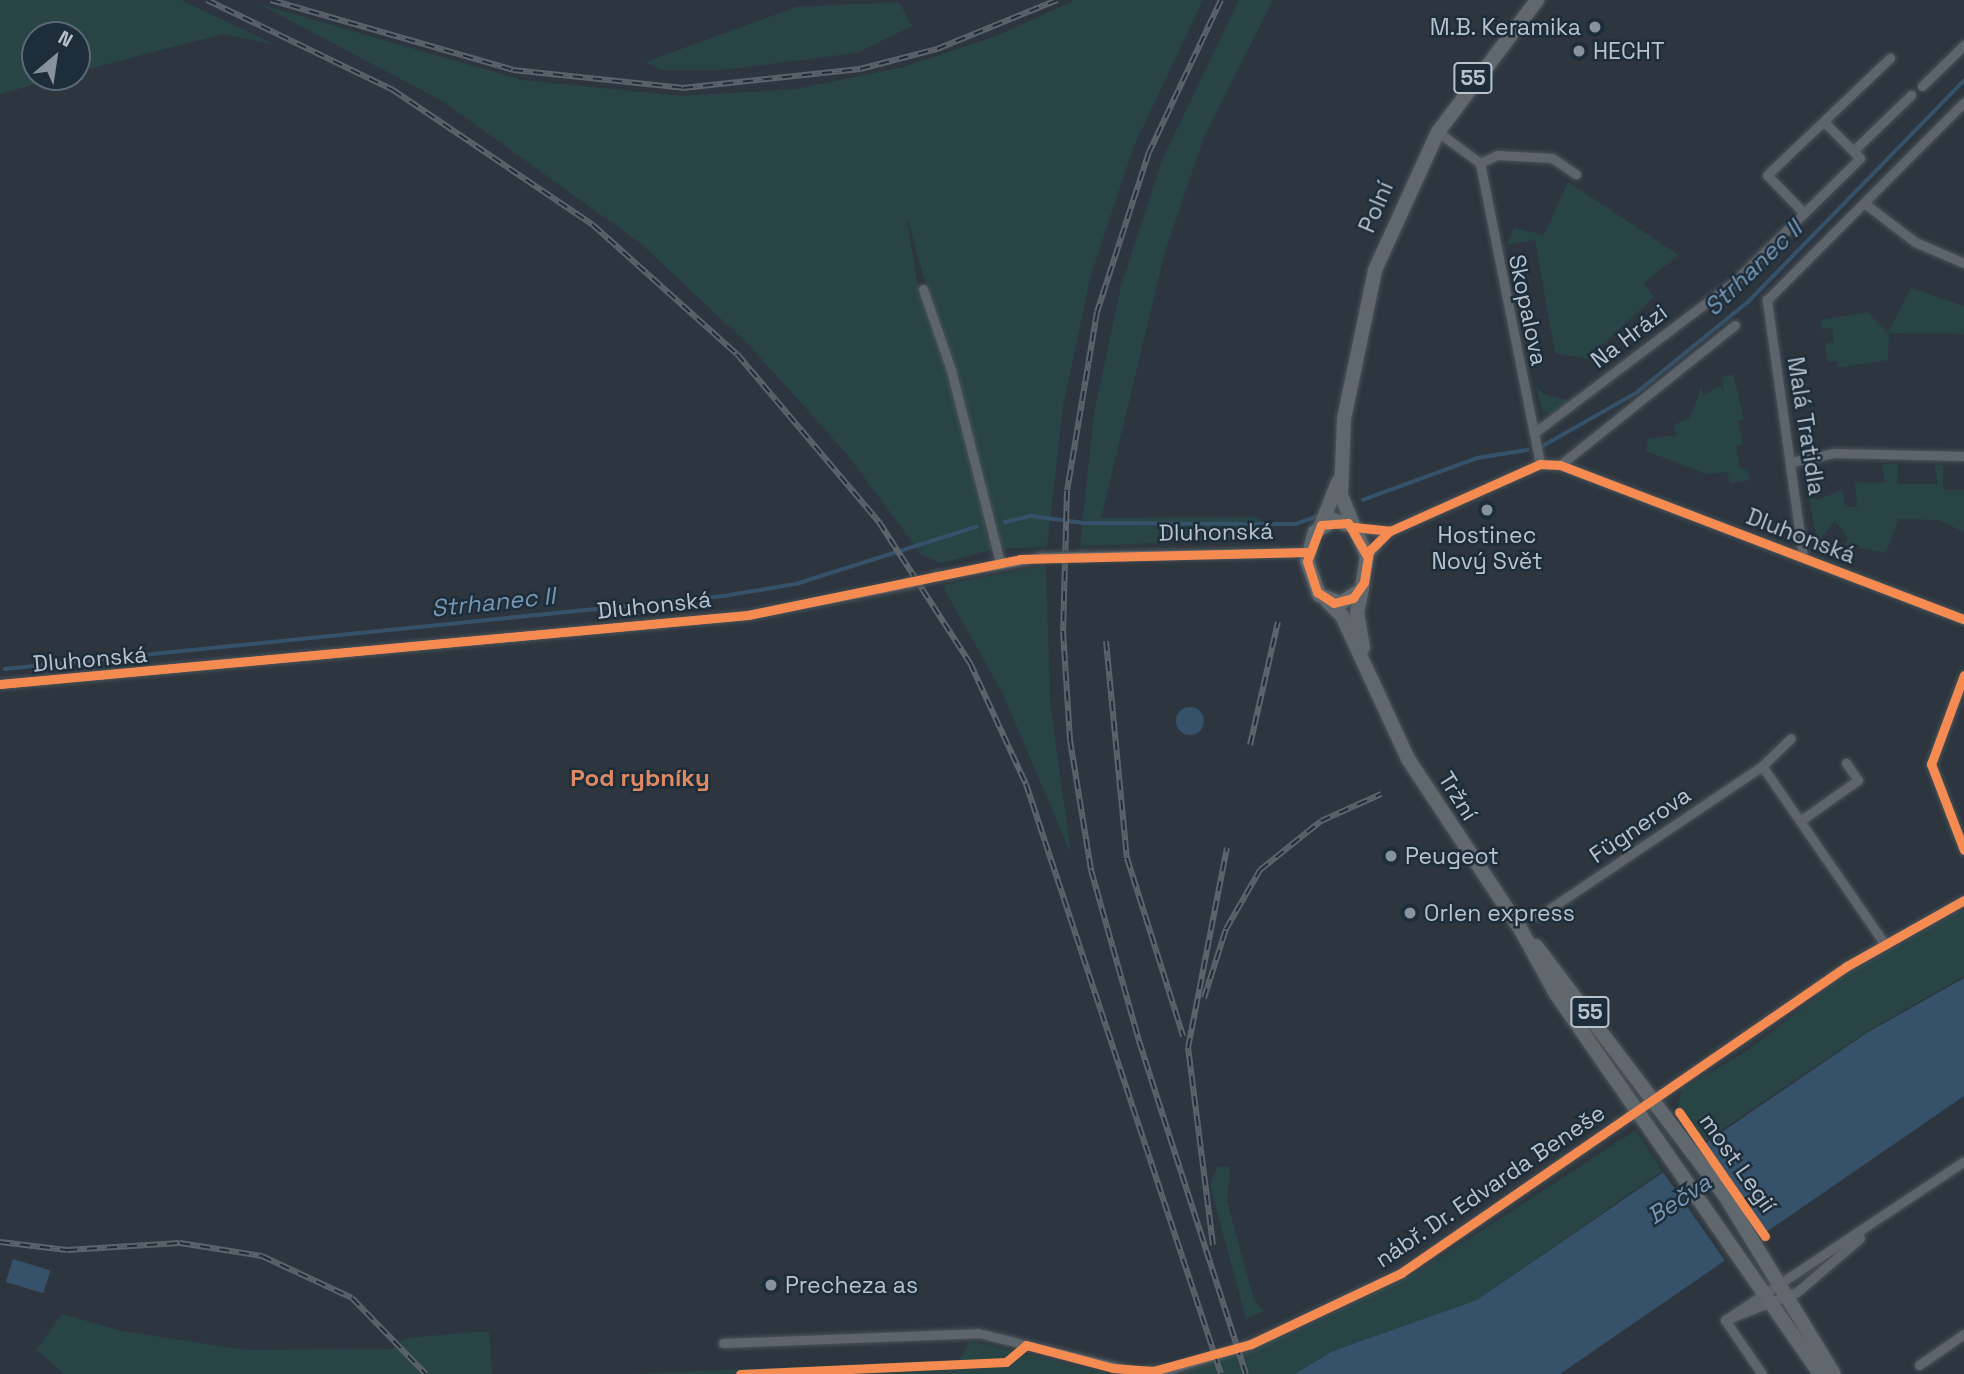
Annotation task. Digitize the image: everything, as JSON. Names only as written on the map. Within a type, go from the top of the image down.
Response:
[{"type":"main road","name":"Polní","points":[[1354,527],[1341,494],[1341,467],[1365,304],[1399,208],[1438,132],[1537,0]]},
{"type":"main road","name":"Polní","points":[[1321,524],[1341,467]]},
{"type":"main road","points":[[1321,524],[1341,520],[1354,527]]},
{"type":"main road","name":"55","points":[[1321,524],[1308,552],[1310,579],[1327,601]]},
{"type":"main road","name":"55","points":[[1354,527],[1367,556],[1362,589]]},
{"type":"main road","points":[[1327,601],[1348,601],[1362,589]]},
{"type":"main road","name":"Tržní","points":[[1362,589],[1357,613],[1371,679]]},
{"type":"main road","name":"Tržní","points":[[1327,601],[1342,616],[1413,768],[1521,930],[1671,1118]]},
{"type":"main road","name":"Tržní","points":[[1521,930],[1556,994],[1767,1300]]},
{"type":"main road","name":"most Legií","points":[[1671,1118],[1756,1242],[1785,1291]]},
{"type":"main road","name":"55","points":[[1785,1291],[1834,1374]]},
{"type":"main road","name":"55","points":[[1767,1300],[1820,1374]]},
{"type":"street","points":[[1922,86],[1964,45]]},
{"type":"street","points":[[1804,214],[1767,175],[1890,58]]},
{"type":"street","name":"Na Hrázi","points":[[1534,433],[1735,280],[1860,159],[1853,151],[1911,95]]},
{"type":"street","points":[[1964,102],[1864,203],[1915,242],[1964,263]]},
{"type":"street","points":[[1824,122],[1853,151]]},
{"type":"street","points":[[1438,132],[1480,163],[1497,155],[1552,158],[1576,174]]},
{"type":"street","name":"Skopalova","points":[[1480,163],[1540,464]]},
{"type":"street","name":"Malá Tratidla","points":[[1803,557],[1767,300],[1864,203]]},
{"type":"street","points":[[923,289],[951,370],[1000,562]]},
{"type":"street","points":[[1560,465],[1735,326]]},
{"type":"street","points":[[1791,461],[1835,453],[1964,456]]},
{"type":"street","name":"Dluhonská","points":[[1367,556],[1390,531],[1540,464],[1560,465],[1964,619]]},
{"type":"street","points":[[1354,527],[1390,531]]},
{"type":"street","name":"Dluhonská","points":[[0,684],[748,615],[1000,562],[1041,557],[1308,552]]},
{"type":"street","points":[[1964,675],[1931,764],[1964,850]]},
{"type":"street","name":"Fügnerova","points":[[1539,916],[1762,766],[1791,738]]},
{"type":"street","points":[[1800,821],[1857,780],[1846,764]]},
{"type":"street","points":[[1762,766],[1884,943]]},
{"type":"street","name":"nábř. Dr. Edvarda Beneše","points":[[723,1343],[978,1334],[1126,1371],[1180,1366],[1251,1344],[1401,1273],[1884,943],[1964,900]]},
{"type":"street","points":[[1762,1374],[1726,1320],[1826,1271],[1872,1227],[1964,1161]]},
{"type":"street","points":[[1919,1365],[1964,1334]]},
{"type":"green space","points":[[0,0],[181,0],[276,45],[223,34],[91,68],[91,21],[21,21],[21,88],[0,94]]},
{"type":"green space","points":[[1075,0],[1203,0],[1134,146],[1090,278],[1063,407],[1047,547],[1003,549],[994,517],[983,517],[991,550],[942,563],[922,555],[845,452],[748,344],[640,243],[444,102],[259,4],[522,80],[682,96],[796,89],[903,67],[996,36]],"holes":[[[908,220],[927,289],[919,291]]]},
{"type":"green space","points":[[1239,0],[1273,0],[1204,137],[1165,252],[1101,518],[1259,517],[1271,539],[1080,546],[1094,413],[1121,286],[1162,160]]},
{"type":"green space","points":[[899,2],[912,26],[857,53],[722,70],[662,70],[645,62],[796,7]]},
{"type":"green space","points":[[1568,182],[1679,255],[1644,283],[1654,297],[1587,359],[1555,353],[1535,240],[1506,245],[1514,228],[1544,235]]},
{"type":"green space","points":[[1911,288],[1964,306],[1964,334],[1889,333],[1888,360],[1838,368],[1837,361],[1828,362],[1825,344],[1834,342],[1832,328],[1822,329],[1820,320],[1867,312],[1888,333]]},
{"type":"green space","points":[[1733,374],[1744,419],[1738,421],[1743,445],[1736,446],[1740,469],[1747,469],[1750,480],[1730,483],[1727,472],[1706,474],[1646,451],[1648,439],[1677,435],[1674,425],[1690,418],[1701,387],[1704,396],[1719,385],[1724,391],[1721,377]]},
{"type":"green space","points":[[1535,384],[1543,394],[1571,401],[1555,414],[1543,411]]},
{"type":"green space","points":[[1882,464],[1898,464],[1897,484],[1938,484],[1934,465],[1943,465],[1943,490],[1964,490],[1964,532],[1938,520],[1899,519],[1886,553],[1853,547],[1850,561],[1836,555],[1848,539],[1835,520],[1822,537],[1834,551],[1818,548],[1809,496],[1817,500],[1842,490],[1845,507],[1857,507],[1855,482],[1885,483]]},
{"type":"green space","points":[[1046,565],[1050,702],[1071,854],[1003,694],[942,585]]},
{"type":"green space","points":[[1964,909],[1964,976],[1860,1036],[1704,1142],[1682,1111],[1676,1114],[1682,1089],[1748,1050],[1845,975]]},
{"type":"green space","points":[[1636,1130],[1662,1171],[1477,1300],[1333,1351],[1295,1374],[1168,1374],[1288,1335],[1419,1271]]},
{"type":"green space","points":[[1230,1166],[1227,1201],[1254,1300],[1264,1311],[1246,1319],[1210,1185],[1217,1167]]},
{"type":"green space","points":[[62,1314],[122,1331],[246,1350],[392,1349],[406,1338],[489,1331],[492,1374],[65,1374],[36,1350]]},
{"type":"green space","points":[[970,1341],[1112,1374],[629,1374],[959,1360]]},
{"type":"water","points":[[1190,707],[1200,711],[1204,721],[1200,731],[1190,735],[1180,731],[1176,721],[1180,711]]},
{"type":"water","name":"Bečva","points":[[1964,978],[1964,1096],[1560,1374],[1295,1374],[1333,1351],[1477,1300],[1865,1034]]},
{"type":"water","points":[[13,1259],[50,1270],[43,1293],[6,1282]]},
{"type":"pier","points":[[1702,1139],[1767,1232],[1725,1261],[1660,1168]]},
{"type":"waterway","name":"Strhanec II","points":[[1541,447],[1636,393],[1748,302],[1964,81]]},
{"type":"waterway","name":"Strhanec II","points":[[1363,500],[1477,458],[1527,450]]},
{"type":"waterway","name":"Strhanec II","points":[[1005,522],[1032,516],[1084,523],[1296,524],[1321,515]]},
{"type":"waterway","name":"Strhanec II","points":[[5,669],[724,596],[796,584],[976,527]]},
{"type":"railway","points":[[207,0],[393,90],[593,225],[737,354],[879,522],[970,663],[1026,784],[1221,1374]]},
{"type":"railway","points":[[271,0],[513,70],[683,88],[860,69],[937,49],[1057,0]]},
{"type":"railway","points":[[1221,0],[1149,152],[1097,312],[1067,491],[1063,631],[1070,740],[1091,870],[1139,1041],[1246,1374]]},
{"type":"railway","points":[[1250,745],[1278,622]]},
{"type":"railway","points":[[1106,641],[1127,858],[1183,1036]]},
{"type":"railway","points":[[1204,998],[1226,929],[1260,870],[1321,821],[1381,794]]},
{"type":"railway","points":[[1213,1245],[1188,1048],[1227,848]]},
{"type":"railway","points":[[0,1242],[67,1250],[180,1243],[262,1256],[352,1298],[426,1374]]},
{"type":"cycle path","points":[[1354,527],[1390,531],[1540,464],[1560,465],[1964,619]]},
{"type":"cycle path","points":[[1367,556],[1348,523],[1321,525],[1307,561],[1317,592],[1334,603],[1353,598],[1364,582],[1369,551],[1390,531]]},
{"type":"cycle path","points":[[0,684],[748,615],[1020,559],[1308,552]]},
{"type":"cycle path","points":[[1964,675],[1931,764],[1964,850]]},
{"type":"cycle path","points":[[740,1374],[1006,1362],[1026,1345],[1113,1368],[1153,1371],[1251,1344],[1401,1273],[1847,966],[1964,900]]},
{"type":"cycle path","points":[[1679,1112],[1765,1236]]},
{"type":"place","name":"M.B. Keramika","points":[[1595,27]]},
{"type":"place","name":"HECHT","points":[[1579,51]]},
{"type":"place","name":"Hostinec Nový Svět","points":[[1487,510]]},
{"type":"place","name":"Peugeot","points":[[1391,856]]},
{"type":"place","name":"Orlen express","points":[[1410,913]]},
{"type":"place","name":"Precheza as","points":[[771,1285]]},
{"type":"district","name":"Pod rybníky","points":[[640,778]]}]
